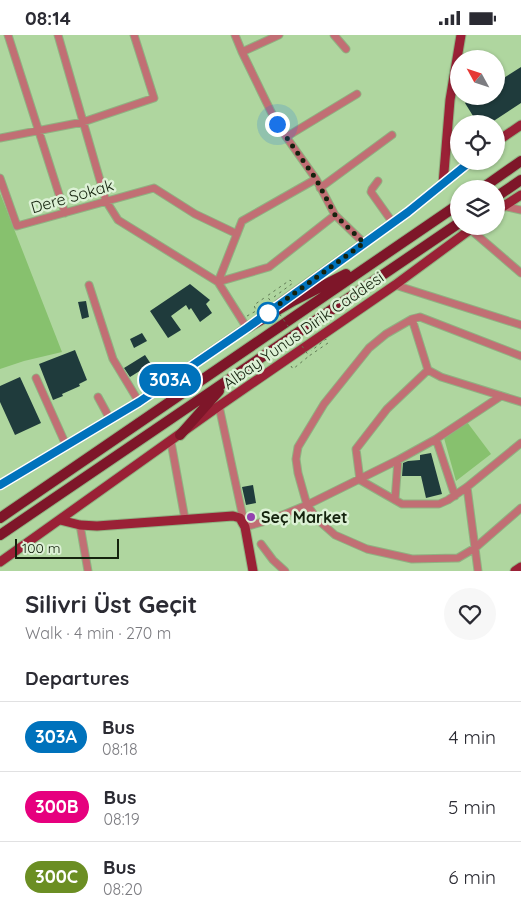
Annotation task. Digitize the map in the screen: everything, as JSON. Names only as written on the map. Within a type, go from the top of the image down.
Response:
[{"type":"highway","points":[[493,180],[521,161]]},
{"type":"highway","points":[[505,191],[521,180]]},
{"type":"highway","points":[[0,518],[450,210]]},
{"type":"highway","points":[[0,535],[450,229]]},
{"type":"highway","points":[[244,323],[374,261]]},
{"type":"highway","points":[[180,435],[235,376]]},
{"type":"main road","points":[[443,184],[450,100],[461,35]]},
{"type":"main road","points":[[505,136],[521,125]]},
{"type":"main road","points":[[0,485],[139,402],[244,323],[393,223],[459,170]]},
{"type":"main road","points":[[505,205],[521,195]]},
{"type":"main road","name":"Albay Yunus Dirik Caddesi","points":[[0,563],[463,235]]},
{"type":"main road","points":[[60,520],[80,525],[97,526],[233,516],[240,518],[245,527],[254,571]]},
{"type":"main road","points":[[515,571],[521,567]]},
{"type":"street","points":[[8,35],[65,213]]},
{"type":"street","points":[[58,35],[106,201],[118,220],[218,282],[244,323]]},
{"type":"street","points":[[0,138],[83,121],[154,98],[134,35]]},
{"type":"street","points":[[235,35],[277,124],[316,179],[335,215],[364,243]]},
{"type":"street","points":[[242,52],[279,35]]},
{"type":"street","points":[[334,35],[346,49]]},
{"type":"street","points":[[286,137],[358,94]]},
{"type":"street","points":[[320,188],[392,135]]},
{"type":"street","name":"Dere Sokak","points":[[0,178],[17,226],[154,188],[195,214],[237,234]]},
{"type":"street","points":[[218,282],[242,221],[316,179]]},
{"type":"street","points":[[378,181],[371,192],[393,223]]},
{"type":"street","points":[[505,209],[521,210]]},
{"type":"street","points":[[218,282],[269,267],[335,215]]},
{"type":"street","points":[[480,235],[521,273]]},
{"type":"street","points":[[89,285],[113,359],[139,402]]},
{"type":"street","points":[[395,285],[521,325]]},
{"type":"street","points":[[521,356],[420,317],[412,319],[386,334],[368,348],[324,404],[298,447],[296,459],[307,505],[318,520],[335,535],[367,549],[412,559],[458,558],[475,548],[521,508]]},
{"type":"street","points":[[412,319],[428,370],[441,377],[521,402]]},
{"type":"street","points":[[360,480],[356,449],[388,409],[428,370]]},
{"type":"street","points":[[36,378],[66,445]]},
{"type":"street","points":[[220,406],[245,527],[273,519],[307,505],[398,461],[436,439],[500,396]]},
{"type":"street","points":[[98,397],[110,419]]},
{"type":"street","points":[[436,439],[455,495]]},
{"type":"street","points":[[171,441],[185,519]]},
{"type":"street","points":[[360,480],[402,504],[440,504],[467,487],[521,443]]},
{"type":"street","points":[[395,500],[398,461]]},
{"type":"street","points":[[467,487],[478,571]]},
{"type":"street","points":[[80,525],[88,571]]},
{"type":"street","points":[[261,544],[273,560],[285,571]]},
{"type":"path","points":[[244,323],[256,311],[254,305],[290,280],[293,283],[274,297]]},
{"type":"path","points":[[267,296],[309,357]]},
{"type":"path","points":[[293,369],[328,343],[326,339],[310,351]]},
{"type":"green space","points":[[0,193],[62,352],[0,369]]},
{"type":"green space","points":[[467,422],[491,454],[456,481],[444,438]]},
{"type":"building","points":[[521,67],[521,103],[503,115],[472,115],[466,105],[505,105],[505,77]]},
{"type":"building","points":[[190,284],[210,300],[206,304],[212,313],[200,322],[191,308],[189,310],[186,305],[171,316],[181,330],[168,338],[150,311]]},
{"type":"building","points":[[86,301],[89,317],[82,319],[78,302]]},
{"type":"building","points":[[142,333],[147,341],[134,348],[130,339]]},
{"type":"building","points":[[75,350],[87,380],[79,384],[80,386],[62,394],[63,396],[53,400],[39,364]]},
{"type":"building","points":[[145,355],[151,364],[130,377],[124,368]]},
{"type":"building","points":[[20,377],[41,423],[15,435],[0,402],[0,386]]},
{"type":"building","points":[[431,453],[442,494],[426,498],[421,476],[402,476],[403,463],[420,460],[420,455]]},
{"type":"building","points":[[253,485],[256,503],[246,505],[242,487]]},
{"type":"bus line","name":"303A","points":[[0,485],[139,402],[247,328],[408,212],[460,170]]},
{"type":"place","name":"Seç Market","points":[[251,517]]},
{"type":"route","points":[[268,313],[263,316],[364,243],[335,215],[316,179],[277,124]]}]
